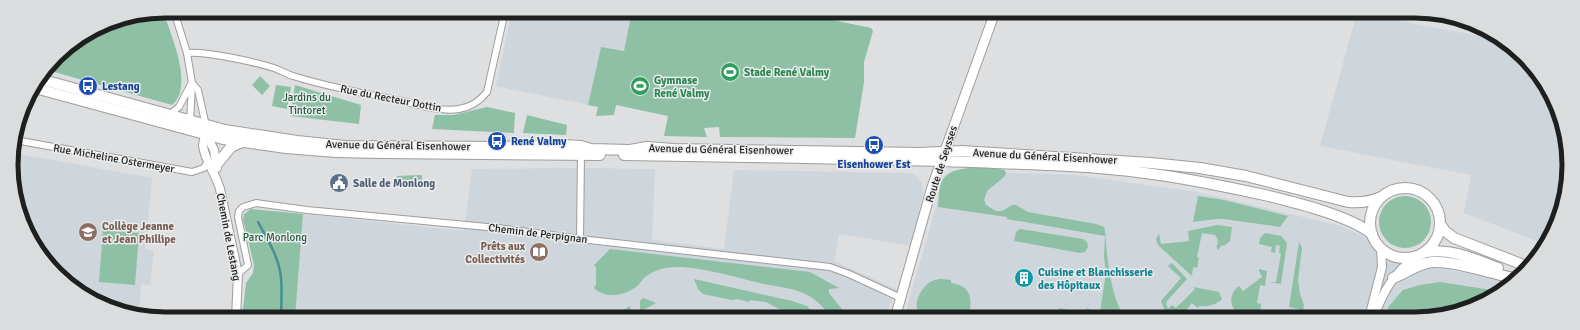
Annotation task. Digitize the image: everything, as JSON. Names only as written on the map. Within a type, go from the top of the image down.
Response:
[{"type":"main road","name":"Route de Seysses","points":[[897,312],[942,156],[993,18]]},
{"type":"main road","name":"Avenue du Général Eisenhower","points":[[44,81],[170,114],[190,124]]},
{"type":"main road","name":"Avenue du Général Eisenhower","points":[[39,89],[190,124],[206,129],[223,139],[336,152],[591,149],[624,150],[647,147],[673,149],[942,156],[1162,175],[1231,187],[1285,200],[1345,220],[1366,229],[1372,234]]},
{"type":"main road","name":"Avenue du Général Eisenhower","points":[[206,129],[228,130],[297,142],[345,146],[497,147],[560,145],[581,150]]},
{"type":"main road","points":[[212,162],[231,147],[242,142]]},
{"type":"main road","name":"Avenue du Général Eisenhower","points":[[942,156],[968,152],[1151,163],[1200,168],[1246,176],[1348,202],[1360,203],[1372,201],[1381,197]]},
{"type":"main road","points":[[1421,254],[1436,239],[1440,224],[1438,209],[1434,203],[1423,192],[1409,188],[1394,190],[1381,197],[1373,208],[1370,221],[1372,234],[1382,249],[1394,256],[1402,258],[1442,250],[1455,252],[1513,275]]},
{"type":"main road","points":[[1440,224],[1445,231],[1454,238],[1523,265]]},
{"type":"main road","points":[[1393,278],[1421,265],[1433,262],[1486,271],[1510,278]]},
{"type":"street","name":"Chemin de Lestang","points":[[176,18],[187,53],[192,83],[190,124]]},
{"type":"street","name":"Rue du Recteur Dottin","points":[[187,53],[226,57],[273,68],[292,76],[310,81],[428,107],[460,109],[472,105],[482,98],[487,92],[504,18]]},
{"type":"street","name":"Chemin de Lestang","points":[[192,83],[198,90],[206,129],[203,144],[212,162],[218,180],[238,274],[236,312]]},
{"type":"street","points":[[170,114],[179,107],[192,83]]},
{"type":"street","name":"Rue Micheline Ostermeyer","points":[[20,141],[192,172],[204,168],[212,162]]},
{"type":"street","points":[[580,239],[581,150]]},
{"type":"street","name":"Chemin de Perpignan","points":[[238,274],[248,265],[238,217],[239,211],[243,207],[256,203],[307,210],[498,228],[580,239],[830,267],[901,298]]},
{"type":"street","points":[[1370,312],[1382,267],[1382,249]]},
{"type":"street","points":[[1375,312],[1385,290],[1393,278],[1401,268],[1421,254]]},
{"type":"shaded area","points":[[511,18],[631,18],[624,52],[601,47],[588,105],[496,86]]},
{"type":"shaded area","points":[[1356,18],[1384,18],[1487,37],[1512,54],[1526,68],[1537,83],[1551,109],[1561,146],[1561,184],[1551,221],[1540,242],[1464,213],[1471,175],[1320,146]]},
{"type":"shaded area","name":"Collège Jeanne et Jean Phillipe","points":[[18,154],[152,178],[145,249],[154,251],[150,285],[141,284],[139,310],[127,307],[109,301],[91,292],[68,276],[54,262],[33,230],[23,203],[18,175]]},
{"type":"shaded area","points":[[472,169],[655,169],[652,240],[724,249],[734,170],[912,173],[922,183],[923,194],[911,246],[839,234],[834,261],[898,290],[887,312],[295,312],[303,214],[464,231]]},
{"type":"shaded area","points":[[957,171],[1077,175],[1196,192],[1341,226],[1429,267],[1488,277],[1503,282],[1471,301],[1453,307],[1425,312],[906,312],[944,179]]},
{"type":"green space","points":[[165,18],[179,60],[181,73],[179,97],[172,105],[52,71],[68,54],[100,33],[127,23],[146,19]]},
{"type":"green space","name":"Stade René Valmy","points":[[631,18],[823,18],[871,28],[873,31],[864,62],[864,82],[855,138],[720,137],[719,127],[704,128],[707,137],[664,136],[668,116],[616,105],[614,115],[596,116],[598,107],[588,105],[601,47],[624,51]]},
{"type":"green space","points":[[260,76],[270,86],[262,95],[252,85]]},
{"type":"green space","points":[[276,85],[291,87],[287,109],[272,106]]},
{"type":"green space","name":"Jardins du Tintoret","points":[[295,85],[361,105],[359,124],[290,116]]},
{"type":"green space","points":[[487,107],[515,113],[514,133],[432,129],[435,115],[454,115]]},
{"type":"green space","points":[[527,115],[567,125],[566,135],[523,133]]},
{"type":"green space","points":[[975,168],[995,168],[1006,172],[1005,176],[987,191],[984,200],[986,205],[996,211],[1002,211],[1012,205],[1016,205],[1028,212],[1096,224],[1104,227],[1110,276],[1116,300],[1122,312],[1100,312],[1106,273],[1104,256],[1105,236],[1007,219],[1007,217],[938,207],[940,185],[943,179],[954,171]]},
{"type":"green space","points":[[422,175],[422,184],[397,184],[397,176]]},
{"type":"green space","points":[[1198,196],[1224,200],[1288,216],[1280,227],[1224,219],[1193,222]]},
{"type":"green space","points":[[1400,196],[1410,196],[1424,203],[1431,217],[1431,227],[1424,241],[1410,248],[1400,248],[1390,244],[1383,237],[1379,227],[1379,217],[1383,207],[1390,200]]},
{"type":"green space","name":"Parc Monlong","points":[[251,209],[303,214],[295,312],[243,312],[246,283],[253,273],[254,265],[243,219],[244,214]]},
{"type":"green space","points":[[1217,225],[1232,227],[1230,241],[1224,246],[1222,245],[1218,250],[1216,246],[1218,240],[1215,235],[1202,233],[1197,257],[1199,258],[1197,268],[1193,267],[1192,276],[1158,245],[1156,239],[1159,234],[1161,244],[1189,241],[1188,231]]},
{"type":"green space","points":[[1020,229],[1083,239],[1087,242],[1088,247],[1085,252],[1080,253],[1014,241],[1016,232]]},
{"type":"green space","points":[[103,230],[139,233],[135,285],[99,282]]},
{"type":"green space","points":[[1265,233],[1281,236],[1287,243],[1281,284],[1270,282],[1276,282],[1281,254],[1279,253],[1280,246],[1276,245],[1275,253],[1271,252],[1272,247],[1259,244],[1260,238]]},
{"type":"green space","points":[[1299,242],[1302,248],[1298,280],[1300,294],[1304,305],[1303,310],[1289,307]]},
{"type":"green space","points":[[610,249],[810,272],[839,288],[829,289],[829,293],[844,312],[826,312],[817,302],[808,296],[789,288],[687,267],[660,269],[649,274],[631,290],[620,294],[609,295],[604,294],[594,288],[596,285],[596,267],[594,265]]},
{"type":"green space","points":[[1172,263],[1187,279],[1167,301],[1166,304],[1168,309],[1172,305],[1176,308],[1195,289],[1193,287],[1219,292],[1222,299],[1209,306],[1199,306],[1198,308],[1192,303],[1184,312],[1164,312],[1161,301],[1181,278],[1168,266]]},
{"type":"green space","points":[[1259,269],[1267,271],[1265,286],[1260,285],[1257,303],[1261,304],[1260,312],[1236,312],[1231,303],[1233,292],[1239,286],[1243,291],[1262,277]]},
{"type":"green space","points":[[694,279],[792,301],[807,306],[812,312],[788,312],[766,302],[750,300],[749,302],[737,299],[732,300],[703,294],[698,289]]},
{"type":"green space","points":[[936,280],[951,280],[951,283],[964,287],[969,295],[971,305],[970,312],[919,312],[917,303],[922,290],[929,283]]},
{"type":"green space","points":[[1440,282],[1491,290],[1471,301],[1444,309],[1425,312],[1388,312],[1389,306],[1403,290],[1420,285]]},
{"type":"green space","points":[[643,298],[656,303],[640,312],[640,301]]},
{"type":"green space","points":[[630,306],[631,312],[620,312]]},
{"type":"green space","points":[[1059,308],[1081,312],[1058,312]]},
{"type":"green space","points":[[1087,308],[1091,310],[1090,312],[1086,312]]},
{"type":"waterway","points":[[258,222],[279,265],[282,294],[281,312]]},
{"type":"place","name":"Stade René Valmy","points":[[730,72]]},
{"type":"place","name":"Lestang","points":[[88,86]]},
{"type":"place","name":"Gymnase René Valmy","points":[[640,86]]},
{"type":"place","name":"René Valmy","points":[[497,141]]},
{"type":"place","name":"Eisenhower Est","points":[[874,145]]},
{"type":"place","name":"Salle de Monlong","points":[[339,183]]},
{"type":"place","name":"Collège Jeanne et Jean Phillipe","points":[[88,232]]},
{"type":"place","name":"Prêts aux Collectivités","points":[[539,252]]},
{"type":"place","name":"Cuisine et Blanchisserie des Hôpitaux","points":[[1024,278]]}]
